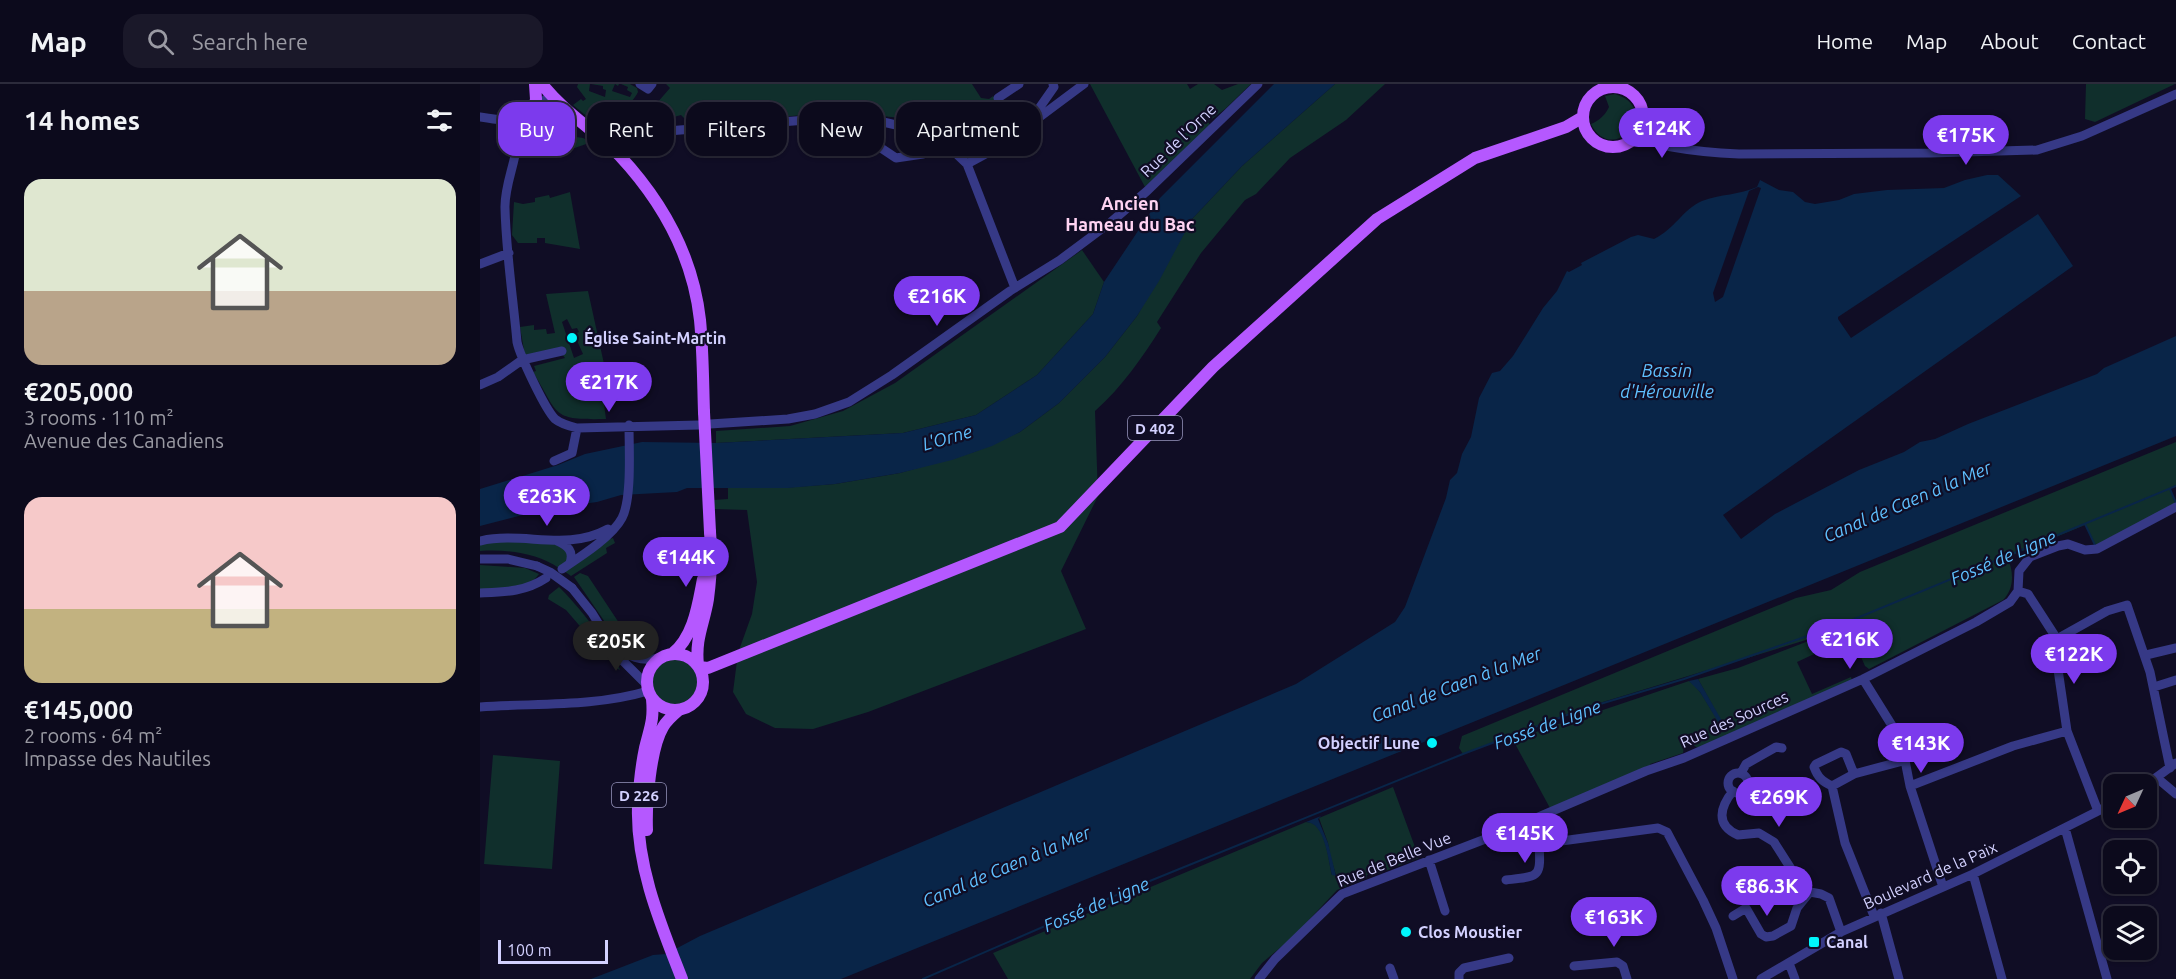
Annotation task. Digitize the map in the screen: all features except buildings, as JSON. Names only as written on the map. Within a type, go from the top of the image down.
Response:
[{"type":"main road","points":[[535,84],[535,102]]},
{"type":"main road","points":[[542,84],[567,112],[587,128]]},
{"type":"main road","points":[[1613,85],[1633,94],[1642,105],[1644,119],[1641,130],[1634,139],[1623,146],[1611,148],[1597,143],[1587,132],[1583,117],[1586,103],[1595,88],[1613,85]]},
{"type":"main road","name":"D 402","points":[[702,669],[1060,527],[1213,367],[1377,219],[1475,158],[1566,128],[1583,117]]},
{"type":"main road","name":"D 402","points":[[1566,128],[1587,132]]},
{"type":"main road","points":[[618,156],[653,197],[669,223],[683,253],[693,285],[700,320],[710,532],[711,574],[706,607],[697,640],[703,685],[698,698],[691,705],[679,710],[664,708],[649,692],[649,670],[659,658],[672,654],[684,644],[701,587],[710,532]]},
{"type":"main road","points":[[672,654],[686,656],[702,669]]},
{"type":"main road","name":"D 226","points":[[649,692],[654,717],[643,758],[638,821],[641,852],[682,979]]},
{"type":"main road","name":"D 226","points":[[652,891],[646,820],[652,763],[661,728],[679,710]]},
{"type":"street","points":[[639,84],[648,89],[652,84]]},
{"type":"street","points":[[998,99],[1019,84]]},
{"type":"street","points":[[1041,106],[1054,87],[1053,84]]},
{"type":"street","points":[[1041,116],[1084,84]]},
{"type":"street","name":"Rue de l'Orne","points":[[710,424],[788,419],[815,414],[842,405],[892,375],[1015,288],[1060,260],[1110,222],[1147,191],[1258,84]]},
{"type":"street","points":[[1634,139],[1690,150],[1739,154],[2037,150],[2082,136],[2176,94]]},
{"type":"street","points":[[542,102],[551,95]]},
{"type":"street","points":[[480,117],[498,120]]},
{"type":"street","points":[[1644,119],[1648,126],[1658,134],[1690,150]]},
{"type":"street","points":[[674,130],[799,120]]},
{"type":"street","points":[[884,122],[931,133],[943,141],[967,165],[1015,288]]},
{"type":"street","points":[[884,150],[896,158],[910,156]]},
{"type":"street","points":[[514,156],[505,207],[517,342],[522,360],[552,415],[560,422],[577,428],[699,425]]},
{"type":"street","points":[[967,165],[981,156]]},
{"type":"street","points":[[480,264],[509,253]]},
{"type":"street","points":[[480,385],[498,377],[522,360],[562,351]]},
{"type":"street","points":[[557,541],[570,551],[572,557],[566,566],[610,533],[620,522],[627,495],[629,425]]},
{"type":"street","points":[[554,461],[572,453],[577,428]]},
{"type":"street","points":[[2098,811],[2067,731],[2055,649],[2057,639],[2028,594],[2018,591],[2019,571],[2030,557],[2058,546],[2068,544],[2085,550],[2097,549],[2176,507]]},
{"type":"street","points":[[480,541],[501,538],[578,540],[595,536],[620,522]]},
{"type":"street","points":[[480,559],[508,559],[537,566],[550,572],[572,588],[586,604],[620,657],[649,692],[593,702],[480,707]]},
{"type":"street","points":[[480,593],[512,592],[536,585],[546,578]]},
{"type":"street","name":"Rue des Sources","points":[[1501,833],[1646,771],[1684,759],[1863,679],[2003,608],[2018,591]]},
{"type":"street","points":[[2057,639],[2107,611],[2127,605],[2146,655],[2173,766],[2157,778],[2176,794]]},
{"type":"street","points":[[612,643],[634,658],[646,660],[659,658]]},
{"type":"street","points":[[2146,655],[2176,648]]},
{"type":"street","points":[[1863,679],[1901,740],[1910,786],[1943,887]]},
{"type":"street","points":[[2154,687],[2176,681]]},
{"type":"street","points":[[1910,786],[2013,746],[2067,731]]},
{"type":"street","points":[[1741,773],[1746,764],[1776,747],[1782,748]]},
{"type":"street","points":[[1832,786],[1818,777],[1814,767],[1816,764],[1841,752],[1845,754],[1854,774]]},
{"type":"street","points":[[1832,786],[1854,774],[1904,761]]},
{"type":"street","points":[[1735,773],[1741,773],[1746,777],[1747,786],[1740,792],[1733,791],[1728,780],[1735,773]]},
{"type":"street","points":[[1832,786],[1845,843],[1878,915],[1899,979]]},
{"type":"street","points":[[1733,791],[1725,802],[1722,812],[1726,827],[1738,835],[1759,833],[1774,842],[1802,886],[1810,892],[1829,898],[1841,932]]},
{"type":"street","name":"Boulevard de la Paix","points":[[1761,979],[1841,932],[1973,874],[2103,808]]},
{"type":"street","points":[[1501,833],[1516,844],[1658,828],[1667,832],[1716,928],[1733,979]]},
{"type":"street","points":[[2065,828],[2107,979]]},
{"type":"street","name":"Rue de Belle Vue","points":[[1259,979],[1275,959],[1338,897],[1501,833]]},
{"type":"street","points":[[1506,880],[1532,876],[1538,871],[1540,867],[1539,843]]},
{"type":"street","points":[[1429,860],[1445,911]]},
{"type":"street","points":[[1973,874],[2002,979]]},
{"type":"street","points":[[1733,916],[1746,908],[1761,934],[1766,937],[1773,936],[1791,926],[1797,908],[1810,892]]},
{"type":"street","points":[[1459,979],[1464,968],[1509,958]]},
{"type":"street","points":[[1574,966],[1617,962],[1623,966],[1628,979]]},
{"type":"street","points":[[1789,963],[1795,979]]},
{"type":"street","points":[[1390,968],[1394,979]]},
{"type":"green space","points":[[578,84],[590,84],[589,91],[605,97],[606,90],[603,86],[591,84],[615,84],[612,91],[630,97],[632,93],[627,90],[628,87],[621,84],[630,84],[637,88],[638,92],[632,102],[587,102],[587,116],[575,107],[575,104],[581,99],[583,101],[586,99],[577,87]]},
{"type":"green space","points":[[666,84],[972,84],[981,98],[989,99],[993,96],[998,102],[896,102],[896,117],[884,116],[884,102],[799,102],[799,115],[787,116],[787,102],[686,102],[686,120],[681,115],[674,117],[674,102],[658,102],[670,88]]},
{"type":"green space","points":[[1090,84],[1187,84],[1190,89],[1198,84],[1214,84],[1222,90],[1238,84],[1251,84],[1208,122],[1211,126],[1145,187]]},
{"type":"green space","points":[[1335,84],[1385,84],[1346,120],[1290,158],[1256,194],[1245,200],[1201,253],[1157,322],[1161,328],[1139,361],[1123,382],[1095,411],[1098,496],[1061,571],[1086,629],[868,712],[813,729],[775,728],[746,714],[733,692],[738,653],[752,614],[757,582],[747,510],[714,509],[714,500],[728,499],[728,488],[781,488],[835,484],[900,473],[974,452],[1020,432],[1059,403],[1105,357],[1137,316],[1192,219],[1242,166]]},
{"type":"green space","points":[[2086,84],[2175,84],[2095,122],[2085,119]]},
{"type":"green space","points":[[1615,94],[1629,101],[1635,111],[1634,121],[1629,131],[1621,137],[1610,140],[1600,136],[1591,124],[1608,110],[1605,96]]},
{"type":"green space","points":[[575,137],[587,140],[587,144],[575,148]]},
{"type":"green space","points":[[964,156],[976,156],[971,159]]},
{"type":"green space","points":[[570,192],[580,249],[545,243],[545,238],[537,238],[537,243],[518,243],[512,235],[514,202],[523,204],[535,202],[535,198],[549,195],[550,198]]},
{"type":"green space","points":[[1082,250],[1104,282],[1093,314],[1037,375],[976,415],[903,433],[716,443],[716,431],[790,426],[843,411],[895,383]]},
{"type":"green space","points":[[588,291],[606,373],[600,374],[606,419],[566,416],[553,406],[533,372],[536,371],[534,366],[565,358],[562,354],[525,356],[520,327],[534,325],[534,330],[546,329],[547,334],[555,333],[546,294]],"holes":[[[567,319],[572,329],[577,328],[579,332],[574,334],[583,354],[574,358],[562,322]]]},
{"type":"green space","points":[[2176,442],[2176,485],[2170,488],[2176,506],[2096,548],[2085,525],[2001,560],[2008,559],[2012,575],[2011,586],[2003,600],[1869,669],[1865,666],[1847,625],[1845,628],[1848,643],[1840,642],[1797,662],[1812,694],[1851,677],[1852,681],[1701,747],[1696,747],[1691,743],[1684,746],[1683,753],[1650,764],[1651,766],[1550,808],[1513,740],[1689,681],[1699,691],[1725,728],[1698,679],[1738,668],[1832,632],[1580,709],[1463,754],[1459,748],[1462,736],[1796,598],[1831,590],[1860,572]]},
{"type":"green space","points":[[613,538],[615,543],[606,548],[607,553],[571,576],[564,571],[606,540]]},
{"type":"green space","points":[[500,541],[555,544],[565,548],[569,556],[568,561],[559,568],[521,553],[480,551],[480,543]]},
{"type":"green space","points":[[480,565],[525,568],[539,574],[528,584],[504,589],[480,589]]},
{"type":"green space","points":[[580,573],[588,576],[627,635],[653,647],[655,651],[637,656],[620,644],[574,577]]},
{"type":"green space","points":[[559,587],[602,639],[620,670],[566,610],[548,599],[549,595]]},
{"type":"green space","points":[[670,658],[680,658],[692,665],[699,677],[699,687],[692,699],[680,706],[670,706],[655,695],[651,687],[651,677],[662,662]]},
{"type":"green space","points":[[493,755],[560,761],[552,869],[484,864]]},
{"type":"green space","points":[[1393,787],[1419,858],[1372,876],[1367,875],[1367,878],[1337,890],[1293,937],[1262,963],[1250,979],[1008,979],[993,953],[1306,822],[1318,828],[1322,835],[1332,875],[1336,875],[1319,818]]},
{"type":"water","name":"L'Orne","points":[[1274,84],[1335,84],[1242,166],[1192,219],[1159,281],[1137,316],[1105,357],[1059,403],[1020,432],[992,446],[952,460],[900,473],[835,484],[788,488],[687,488],[677,492],[621,495],[597,502],[546,509],[480,526],[480,489],[558,465],[585,454],[642,442],[716,443],[903,433],[976,415],[1037,375],[1093,314],[1104,282],[1160,198]]},
{"type":"water","points":[[1987,175],[1998,175],[2021,196],[1838,317],[1851,338],[2038,214],[2073,266],[1723,515],[1741,539],[1775,514],[1859,470],[1904,452],[1920,442],[1935,439],[2097,374],[2104,368],[2176,336],[2176,436],[841,979],[591,979],[653,955],[666,954],[700,936],[1296,684],[1395,622],[1405,607],[1446,498],[1450,480],[1457,473],[1462,454],[1471,437],[1479,398],[1492,373],[1500,371],[1513,356],[1543,308],[1557,291],[1567,271],[1569,272],[1582,265],[1581,263],[1631,237],[1638,235],[1654,239],[1702,201],[1750,190],[1757,187],[1760,180],[1779,190],[1793,192],[1805,202],[1815,204],[1839,200],[1854,194],[1944,188]]},
{"type":"water","points":[[1698,679],[1722,721],[1725,728],[1723,730],[1700,692],[1689,681]]},
{"type":"water","points":[[1321,816],[1318,819],[1328,843],[1336,876],[1332,875],[1322,835],[1318,828],[1306,822]]},
{"type":"pier","points":[[1761,188],[1723,297],[1715,302],[1713,293],[1749,191]]},
{"type":"waterway","name":"Fossé de Ligne","points":[[923,979],[1135,887],[1463,754],[1580,710],[1684,679],[1845,623],[2176,486]]},
{"type":"waterway","points":[[2170,489],[2176,503]]},
{"type":"waterway","points":[[2085,524],[2095,545]]},
{"type":"place","name":"Église Saint-Martin","points":[[572,338]]},
{"type":"place","name":"Objectif Lune","points":[[1432,743]]},
{"type":"place","name":"Clos Moustier","points":[[1406,932]]},
{"type":"place","name":"Canal","points":[[1814,942]]},
{"type":"district","name":"Ancien Hameau du Bac","points":[[1130,213]]},
{"type":"water label","name":"Bassin d'Hérouville","points":[[1667,380]]},
{"type":"water label","name":"Canal de Caen à la Mer","points":[[1907,501]]},
{"type":"water label","name":"Canal de Caen à la Mer","points":[[1456,684]]},
{"type":"water label","name":"Canal de Caen à la Mer","points":[[1006,866]]}]
